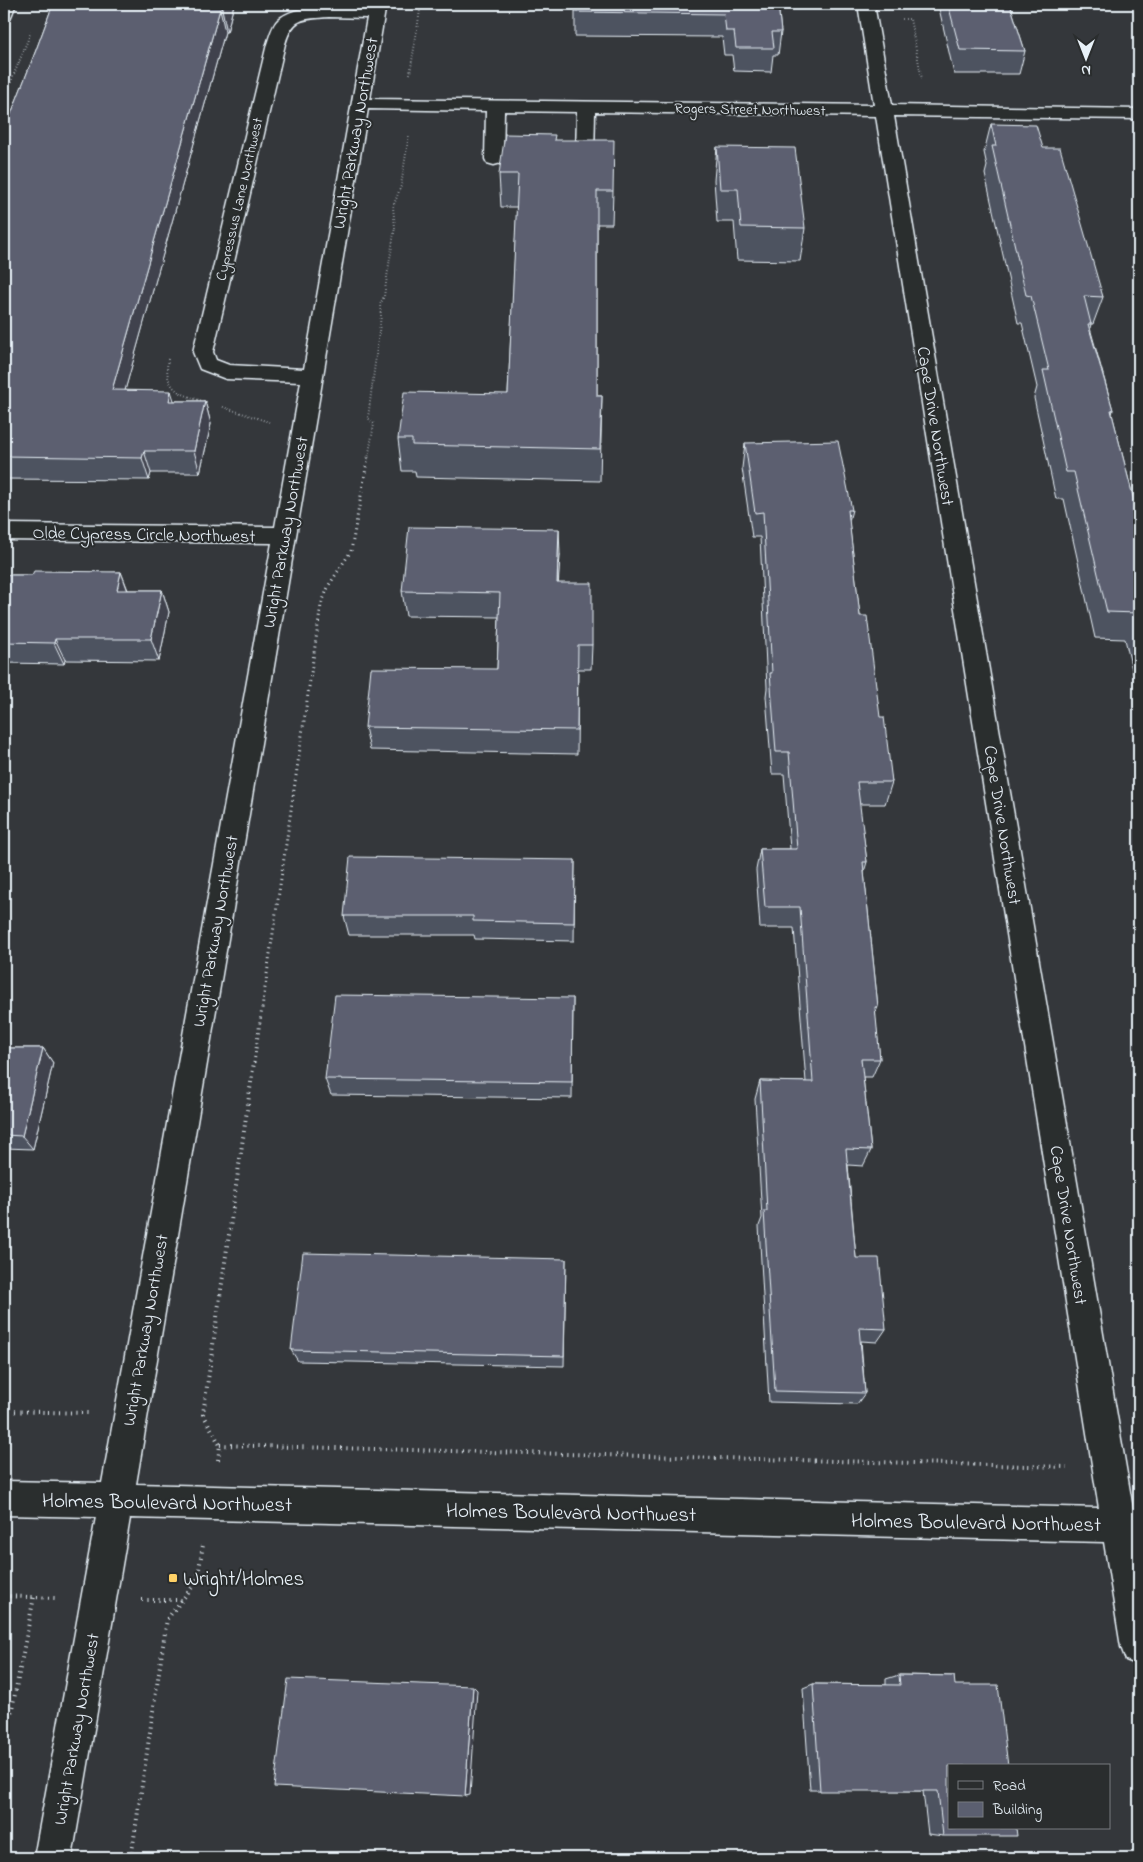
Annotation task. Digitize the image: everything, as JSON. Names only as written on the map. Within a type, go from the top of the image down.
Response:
[{"type":"street","points":[[4,14],[8,4]]},
{"type":"street","name":"Wright Parkway Northwest","points":[[53,1858],[377,8]]},
{"type":"street","name":"Cypressus Lane Northwest","points":[[312,376],[226,372],[207,364],[203,352],[276,44],[284,24],[295,16],[377,8]]},
{"type":"street","name":"Cape Drive Northwest","points":[[868,11],[1109,1468],[1129,1525],[1139,1647]]},
{"type":"street","name":"Rogers Street Northwest","points":[[360,104],[1139,114]]},
{"type":"street","points":[[494,159],[495,105]]},
{"type":"street","points":[[585,158],[586,106]]},
{"type":"street","name":"Olde Cypress Circle Northwest","points":[[4,532],[284,535]]},
{"type":"street","name":"Holmes Boulevard Northwest","points":[[4,1498],[1129,1525]]},
{"type":"path","points":[[131,1858],[167,1619],[197,1581],[211,1503],[220,1444],[204,1414],[321,605],[329,585],[351,551],[374,424],[368,418],[381,316],[380,305],[384,296],[395,226],[393,207],[402,186],[409,134],[417,127],[422,85],[414,81],[410,75],[421,4]]},
{"type":"path","points":[[868,11],[910,19],[919,71],[927,84]]},
{"type":"path","points":[[4,99],[32,30]]},
{"type":"path","points":[[4,1411],[131,1415]]},
{"type":"path","points":[[220,1444],[1109,1468]]},
{"type":"path","points":[[4,1750],[34,1597]]},
{"type":"building","points":[[53,4],[224,4],[222,9],[220,9],[112,390],[171,391],[169,401],[205,401],[194,451],[144,451],[142,458],[4,456],[4,132]]},
{"type":"building","points":[[575,4],[778,4],[781,32],[772,32],[774,48],[736,48],[734,31],[726,31],[724,14],[575,12]]},
{"type":"building","points":[[948,4],[1010,4],[1025,51],[960,50]]},
{"type":"building","points":[[991,124],[1036,125],[1043,148],[1060,148],[1103,297],[1084,296],[1091,324],[1088,324],[1113,410],[1111,410],[1139,520],[1139,620],[1138,613],[1107,612],[1074,472],[1066,472],[1043,370],[1049,370],[1031,296],[1026,295],[992,146],[996,146]]},
{"type":"building","points":[[505,134],[555,135],[554,140],[614,140],[613,191],[597,191],[597,396],[602,396],[600,449],[412,445],[412,439],[398,439],[404,392],[508,394],[518,174],[499,174]]},
{"type":"building","points":[[717,147],[795,148],[805,228],[741,227],[738,189],[720,189]]},
{"type":"building","points":[[838,441],[852,510],[848,510],[860,616],[867,616],[880,717],[884,717],[892,782],[857,782],[867,862],[863,862],[878,1007],[875,1007],[880,1059],[861,1059],[871,1150],[846,1149],[856,1258],[879,1258],[886,1329],[859,1328],[865,1393],[775,1391],[764,1211],[767,1211],[760,1081],[813,1082],[800,907],[765,907],[760,849],[797,849],[789,752],[776,752],[770,673],[772,673],[763,512],[755,513],[745,443]]},
{"type":"building","points":[[409,527],[559,529],[557,583],[592,583],[592,645],[578,645],[577,730],[365,727],[371,668],[497,669],[500,593],[402,591]]},
{"type":"building","points":[[34,571],[121,572],[117,590],[162,590],[151,639],[55,639],[54,643],[4,642],[4,575],[32,575]]},
{"type":"building","points":[[350,857],[575,860],[574,923],[473,921],[473,916],[344,916]]},
{"type":"building","points":[[335,995],[573,998],[572,1082],[325,1079]]},
{"type":"building","points":[[4,1048],[43,1048],[22,1136],[4,1135]]},
{"type":"building","points":[[303,1253],[566,1259],[564,1356],[291,1350]]},
{"type":"building","points":[[899,1675],[954,1676],[955,1685],[998,1685],[1008,1764],[948,1764],[948,1830],[1016,1830],[1017,1836],[943,1836],[938,1791],[820,1791],[813,1684],[900,1685]]},
{"type":"building","points":[[288,1679],[473,1686],[465,1796],[274,1787]]},
{"type":"place","name":"Wright/Holmes","points":[[173,1578]]}]
